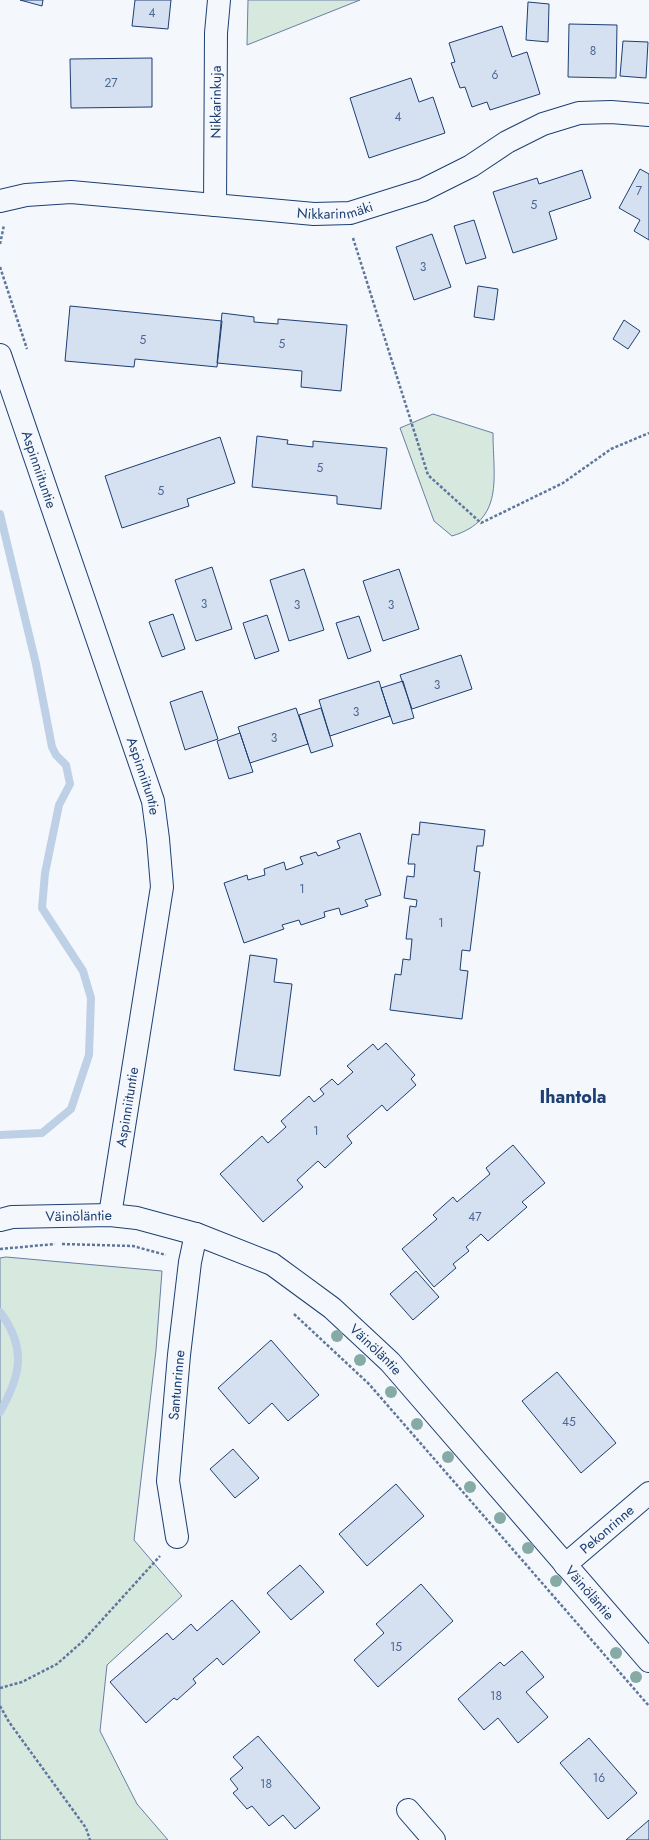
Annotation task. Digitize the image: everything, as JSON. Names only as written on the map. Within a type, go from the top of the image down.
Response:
[{"type":"street","name":"Nikkarinkuja","points":[[215,205],[216,33],[219,0]]},
{"type":"street","name":"Nikkarinmäki","points":[[0,201],[26,195],[71,192],[314,214],[350,213],[423,190],[471,166],[507,142],[543,124],[580,113],[611,112],[649,115]]},
{"type":"street","name":"Aspinniituntie","points":[[0,355],[153,801],[158,839],[162,887],[110,1215]]},
{"type":"street","name":"Väinöläntie","points":[[0,1220],[12,1217],[110,1215],[137,1218],[196,1234],[272,1264],[332,1308],[390,1362],[649,1661]]},
{"type":"street","name":"Santunrinne","points":[[177,1537],[168,1481],[190,1262],[196,1234]]},
{"type":"street","name":"Pekonrinne","points":[[565,1565],[649,1494]]},
{"type":"street","points":[[408,1810],[434,1840]]},
{"type":"path","points":[[353,237],[428,475],[480,524],[563,483],[612,449],[649,433]]},
{"type":"path","points":[[0,1249],[58,1244],[133,1246],[190,1262]]},
{"type":"path","points":[[290,1310],[369,1384],[649,1706]]},
{"type":"path","points":[[0,1688],[22,1682],[57,1664],[82,1642],[177,1537]]},
{"type":"path","points":[[0,1706],[9,1722],[86,1828],[90,1840]]},
{"type":"shaded area","points":[[248,0],[360,0],[247,45]]},
{"type":"shaded area","points":[[433,414],[493,433],[494,481],[488,508],[481,519],[469,529],[452,536],[434,521],[400,428]]},
{"type":"shaded area","points":[[6,1257],[162,1271],[156,1350],[134,1540],[182,1596],[107,1665],[100,1731],[137,1804],[168,1840],[0,1840],[0,1258]]},
{"type":"building","points":[[20,0],[43,0],[42,6]]},
{"type":"building","points":[[135,0],[171,0],[168,29],[132,26]]},
{"type":"building","points":[[528,2],[549,4],[548,42],[526,40]]},
{"type":"building","points":[[569,24],[617,25],[616,78],[568,77]]},
{"type":"building","points":[[502,26],[512,57],[527,52],[540,94],[490,110],[487,102],[472,107],[465,87],[460,88],[451,63],[455,62],[449,43]]},
{"type":"building","points":[[623,41],[648,42],[646,78],[620,76]]},
{"type":"building","points":[[152,58],[152,107],[71,108],[70,59]]},
{"type":"building","points":[[411,78],[419,102],[433,97],[445,133],[369,158],[350,98]]},
{"type":"building","points":[[640,169],[649,174],[649,240],[634,231],[640,220],[619,208]]},
{"type":"building","points":[[582,170],[591,198],[549,212],[557,239],[513,253],[493,192],[537,178],[539,184]]},
{"type":"building","points":[[474,220],[486,258],[466,264],[454,226]]},
{"type":"building","points":[[432,234],[451,287],[414,300],[396,247]]},
{"type":"building","points":[[478,286],[498,289],[494,320],[474,317]]},
{"type":"building","points":[[70,306],[222,321],[217,367],[135,359],[134,367],[65,361]]},
{"type":"building","points":[[222,313],[254,317],[254,322],[278,324],[278,319],[347,325],[341,391],[301,387],[302,371],[217,363]]},
{"type":"building","points":[[624,320],[640,331],[628,349],[613,339]]},
{"type":"building","points":[[257,436],[288,440],[287,444],[313,447],[313,441],[387,448],[381,509],[337,504],[337,496],[252,487]]},
{"type":"building","points":[[220,437],[235,483],[187,499],[189,506],[122,528],[105,476]]},
{"type":"building","points":[[212,567],[232,629],[196,641],[175,580]]},
{"type":"building","points":[[304,569],[324,630],[289,641],[270,580]]},
{"type":"building","points":[[399,569],[419,629],[383,641],[363,581]]},
{"type":"building","points":[[173,614],[185,649],[162,657],[149,622]]},
{"type":"building","points":[[267,615],[279,651],[255,659],[243,623]]},
{"type":"building","points":[[359,616],[371,651],[348,659],[336,623]]},
{"type":"building","points":[[461,655],[472,689],[412,709],[400,675]]},
{"type":"building","points":[[379,681],[390,716],[330,736],[319,700]]},
{"type":"building","points":[[403,681],[414,718],[393,724],[381,688]]},
{"type":"building","points":[[202,691],[218,739],[185,750],[170,702]]},
{"type":"building","points":[[296,708],[308,744],[250,763],[238,727]]},
{"type":"building","points":[[321,708],[333,746],[311,753],[299,715]]},
{"type":"building","points":[[240,733],[253,772],[229,779],[217,741]]},
{"type":"building","points":[[420,822],[485,830],[483,846],[477,846],[474,871],[480,872],[470,951],[462,950],[460,970],[468,971],[462,1019],[390,1010],[395,974],[401,975],[403,959],[410,960],[412,939],[406,939],[410,906],[416,907],[417,900],[404,898],[407,876],[414,877],[415,864],[408,864],[412,834],[419,835]]},
{"type":"building","points":[[360,833],[381,895],[365,900],[368,906],[341,915],[339,908],[324,912],[325,917],[301,925],[299,920],[282,925],[284,929],[244,943],[224,883],[247,875],[248,880],[265,875],[264,869],[284,862],[286,870],[303,864],[300,857],[316,852],[318,856],[340,848],[337,841]]},
{"type":"building","points":[[250,955],[277,959],[274,982],[292,984],[280,1076],[234,1070]]},
{"type":"building","points":[[386,1043],[415,1075],[411,1079],[416,1085],[387,1111],[382,1105],[347,1136],[352,1143],[325,1168],[318,1161],[297,1180],[303,1187],[263,1222],[220,1174],[262,1136],[268,1143],[286,1127],[281,1121],[309,1096],[314,1102],[324,1094],[320,1089],[332,1079],[338,1085],[353,1072],[347,1066],[373,1044],[378,1050]]},
{"type":"building","points":[[513,1145],[545,1183],[522,1202],[527,1207],[488,1241],[481,1234],[466,1247],[469,1251],[453,1264],[456,1268],[434,1287],[402,1249],[437,1219],[433,1215],[453,1197],[457,1202],[490,1174],[486,1168]]},
{"type":"building","points":[[416,1271],[439,1297],[413,1320],[390,1294]]},
{"type":"building","points":[[271,1340],[319,1395],[288,1421],[272,1403],[249,1424],[218,1388]]},
{"type":"building","points":[[557,1372],[616,1443],[581,1473],[522,1401]]},
{"type":"building","points":[[233,1449],[259,1478],[235,1498],[210,1469]]},
{"type":"building","points":[[396,1484],[424,1516],[367,1566],[339,1534]]},
{"type":"building","points":[[300,1565],[324,1592],[291,1620],[267,1593]]},
{"type":"building","points":[[421,1584],[453,1621],[378,1687],[354,1660],[384,1633],[376,1624]]},
{"type":"building","points":[[232,1600],[260,1632],[223,1665],[217,1658],[193,1679],[196,1683],[177,1700],[174,1698],[146,1723],[110,1682],[167,1633],[173,1640],[191,1624],[197,1631]]},
{"type":"building","points":[[522,1651],[544,1677],[526,1692],[548,1717],[518,1743],[498,1718],[484,1730],[458,1699],[500,1662],[504,1666]]},
{"type":"building","points":[[258,1736],[320,1808],[295,1829],[283,1815],[269,1826],[252,1806],[247,1809],[233,1793],[238,1789],[230,1779],[243,1768],[233,1757]]},
{"type":"building","points":[[589,1738],[637,1793],[608,1819],[560,1763]]},
{"type":"building","points":[[649,1820],[649,1840],[626,1840]]},
{"type":"waterway","points":[[0,514],[36,664],[52,747],[56,755],[66,765],[70,784],[59,805],[45,873],[42,908],[83,971],[91,998],[89,1055],[71,1109],[42,1133],[0,1135]]},
{"type":"waterway","points":[[0,1312],[9,1325],[14,1338],[18,1362],[13,1386],[0,1412]]},
{"type":"district","name":"Ihantola","points":[[573,1097]]}]
